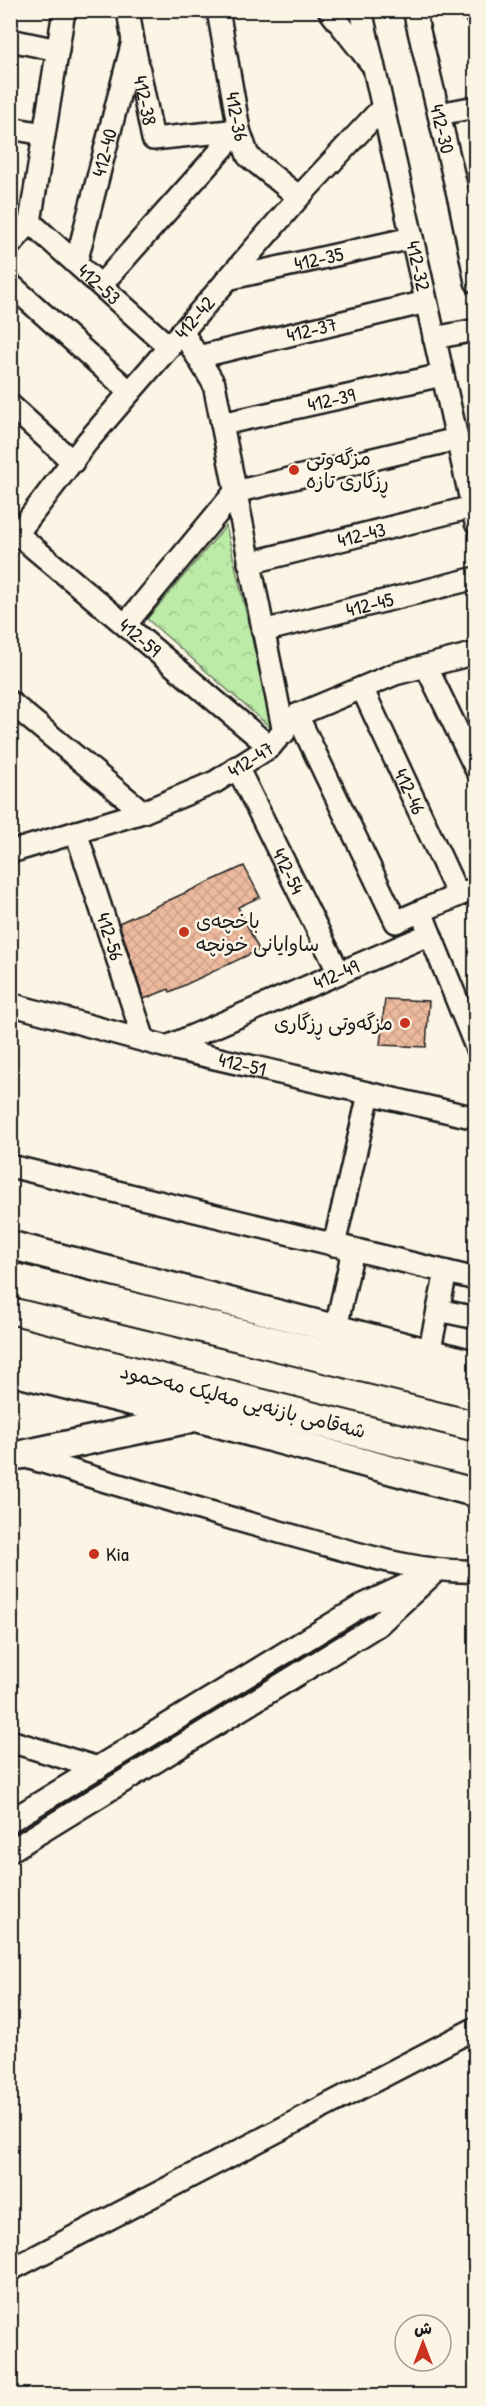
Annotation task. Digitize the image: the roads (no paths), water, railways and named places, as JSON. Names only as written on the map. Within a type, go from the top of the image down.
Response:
[{"type":"highway","points":[[10,1279],[476,1393]]},
{"type":"highway","name":"شەقامی بازنەیی مەلیک مەحمود","points":[[10,1342],[476,1460]]},
{"type":"highway","points":[[443,1385],[476,1385]]},
{"type":"highway","points":[[440,1452],[476,1470]]},
{"type":"main road","points":[[10,1245],[476,1365]]},
{"type":"main road","points":[[10,1371],[194,1417],[476,1493]]},
{"type":"main road","points":[[15,1454],[194,1417]]},
{"type":"street","points":[[10,245],[20,220],[44,134],[63,10]]},
{"type":"street","name":"412-36","points":[[218,10],[239,130],[248,156],[299,197]]},
{"type":"street","points":[[329,10],[373,65]]},
{"type":"street","name":"412-32","points":[[361,10],[474,515]]},
{"type":"street","name":"412-30","points":[[414,10],[460,203],[476,282]]},
{"type":"street","points":[[474,10],[476,15]]},
{"type":"street","name":"412-38","points":[[132,11],[132,41],[153,139],[239,130]]},
{"type":"street","points":[[10,40],[58,50]]},
{"type":"street","name":"412-40","points":[[76,263],[132,41]]},
{"type":"street","points":[[439,114],[476,107]]},
{"type":"street","name":"412-42","points":[[14,531],[227,279],[382,108]]},
{"type":"street","points":[[10,128],[44,134]]},
{"type":"street","points":[[101,285],[239,130]]},
{"type":"street","name":"412-53","points":[[20,220],[101,285],[198,357],[213,384],[263,632],[277,740]]},
{"type":"street","name":"412-35","points":[[227,279],[412,238]]},
{"type":"street","points":[[10,284],[130,392]]},
{"type":"street","name":"412-37","points":[[198,357],[426,302]]},
{"type":"street","points":[[434,338],[476,330]]},
{"type":"street","name":"412-39","points":[[222,424],[442,375]]},
{"type":"street","points":[[10,405],[73,462]]},
{"type":"street","points":[[125,625],[235,492],[457,439]]},
{"type":"street","name":"412-43","points":[[249,563],[474,515]]},
{"type":"street","name":"412-59","points":[[14,531],[125,625],[277,740]]},
{"type":"street","name":"412-45","points":[[263,632],[476,578]]},
{"type":"street","points":[[405,944],[297,715],[395,674],[476,653]]},
{"type":"street","points":[[426,666],[476,769]]},
{"type":"street","name":"412-46","points":[[362,688],[466,891]]},
{"type":"street","points":[[10,702],[142,812]]},
{"type":"street","name":"412-47","points":[[12,849],[142,812],[215,782],[277,740],[297,715]]},
{"type":"street","name":"412-54","points":[[237,767],[339,973]]},
{"type":"street","name":"412-56","points":[[76,832],[144,1040]]},
{"type":"street","points":[[396,922],[466,891]]},
{"type":"street","points":[[421,911],[476,1047]]},
{"type":"street","name":"412-49","points":[[167,1047],[430,934]]},
{"type":"street","name":"412-51","points":[[10,1004],[167,1047],[476,1118]]},
{"type":"street","points":[[336,1328],[343,1247],[369,1094]]},
{"type":"street","points":[[10,1166],[476,1279]]},
{"type":"street","points":[[429,1353],[446,1272]]},
{"type":"street","points":[[438,1310],[476,1318]]},
{"type":"street","points":[[15,1454],[205,1512],[387,1561],[435,1571],[476,1571]]},
{"type":"street","points":[[10,1821],[363,1605],[435,1571]]},
{"type":"street","points":[[10,1851],[378,1625],[435,1571]]},
{"type":"street","points":[[363,1605],[378,1625]]},
{"type":"street","points":[[10,1741],[98,1768]]},
{"type":"street","points":[[10,2270],[476,2028]]},
{"type":"place","name":"مزگەوتی ڕزگاری تازە","points":[[294,470]]},
{"type":"place","name":"باخچەی ساوایانی خونچە","points":[[184,932]]},
{"type":"place","name":"مزگەوتی ڕزگاری","points":[[405,1023]]},
{"type":"place","name":"Kia","points":[[94,1554]]}]
